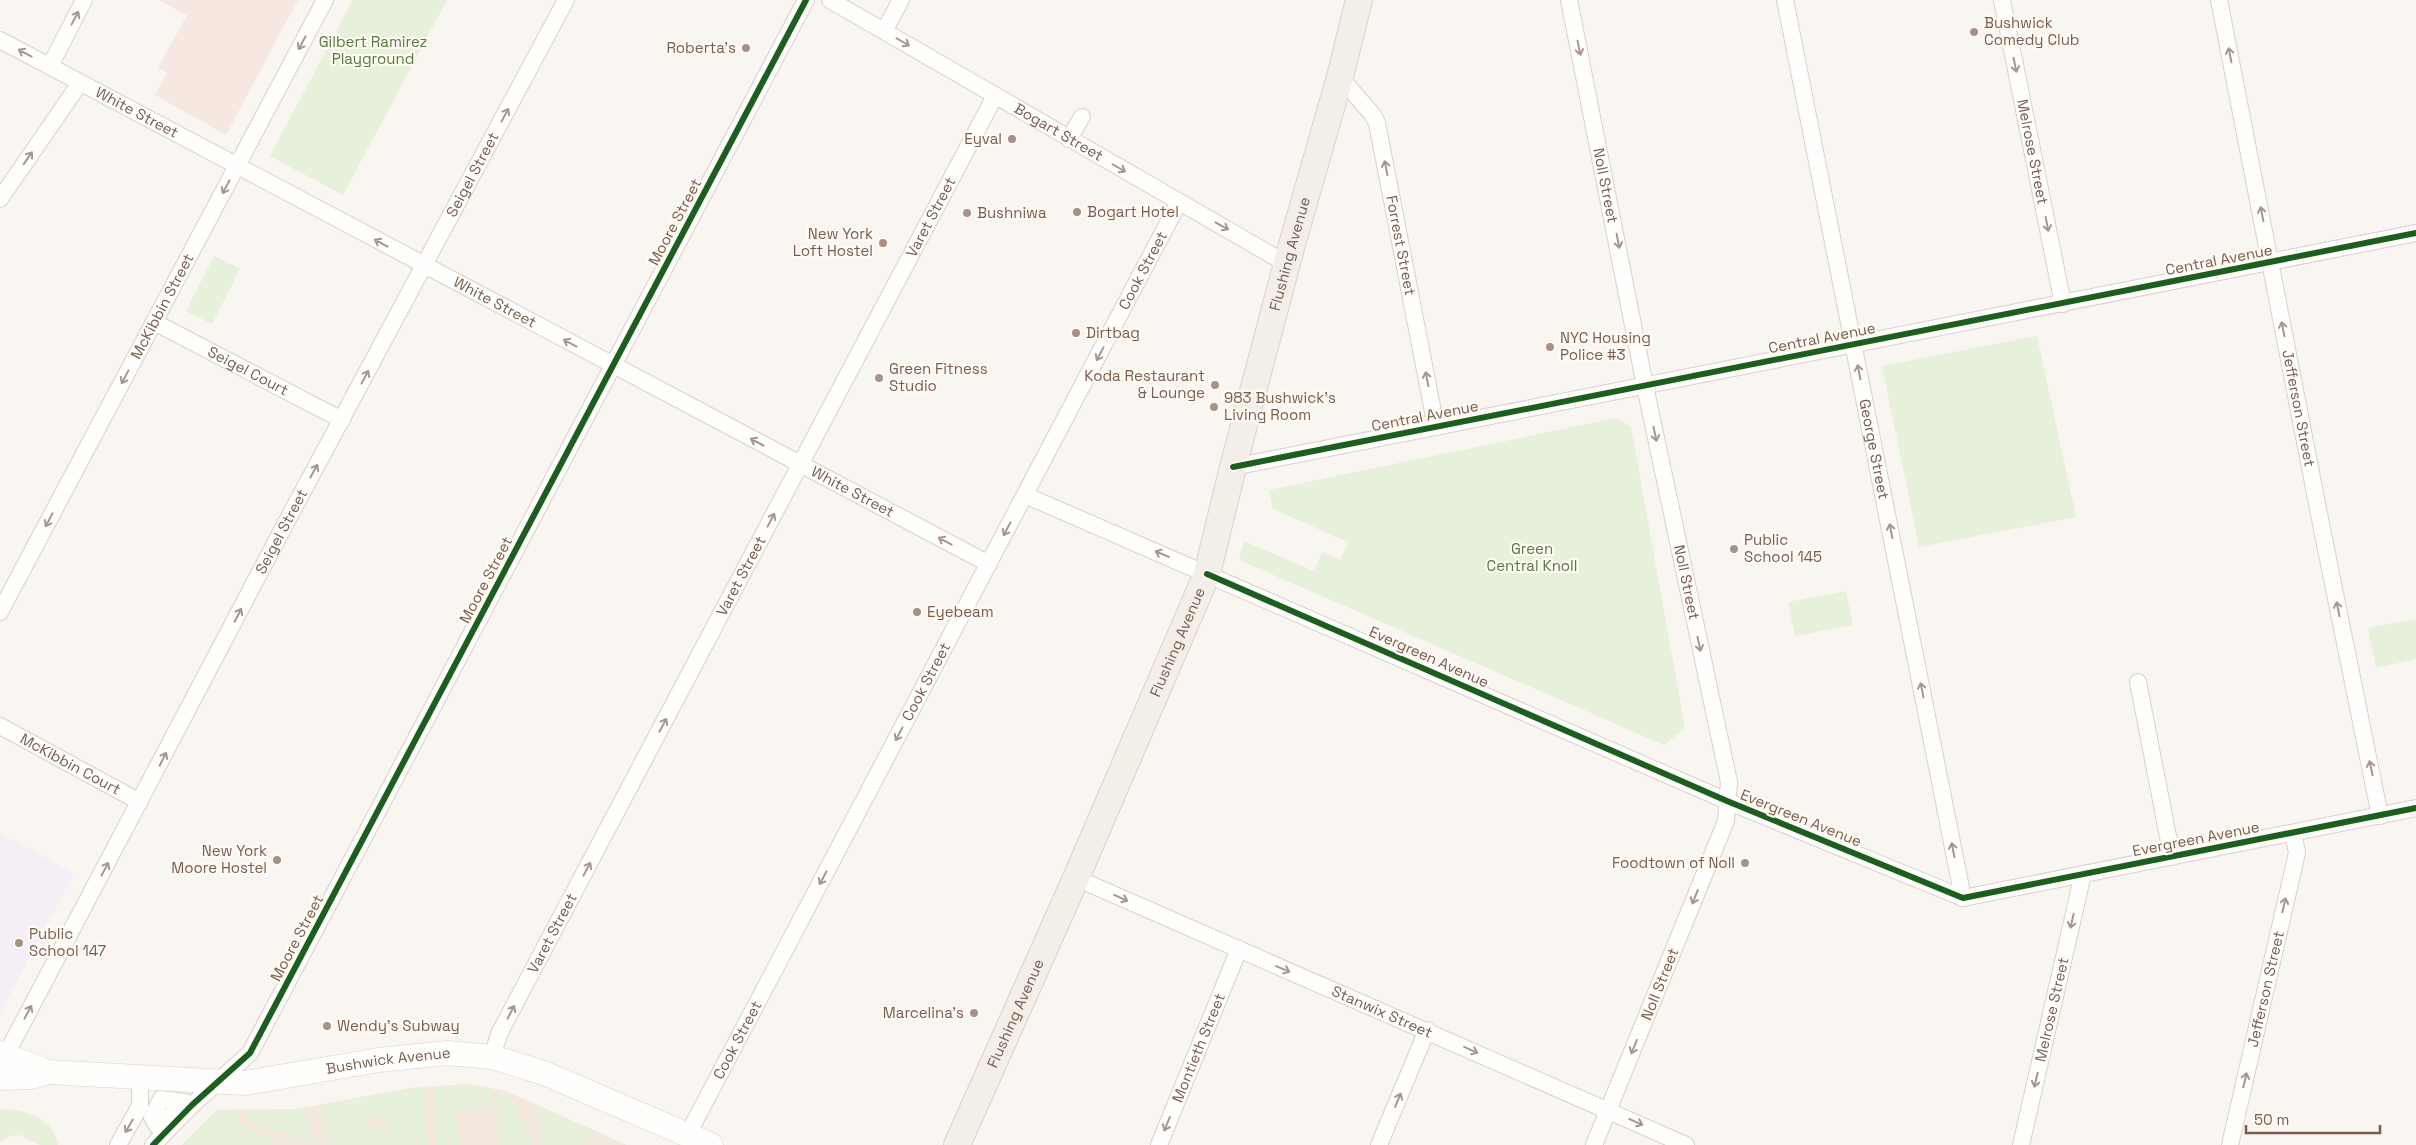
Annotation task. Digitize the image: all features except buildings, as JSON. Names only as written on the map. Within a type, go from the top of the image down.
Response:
[{"type":"main road","name":"Flushing Avenue","points":[[957,1145],[1076,878],[1207,574],[1233,467],[1287,264],[1340,77],[1359,0]]},
{"type":"main road","name":"Bushwick Avenue","points":[[2,1058],[48,1072],[245,1083],[379,1060],[447,1053],[492,1057],[544,1073],[711,1145]]},
{"type":"main road","name":"Bushwick Avenue","points":[[0,1078],[31,1077],[48,1072]]},
{"type":"street","points":[[50,66],[84,0]]},
{"type":"street","name":"McKibbin Street","points":[[0,612],[324,0]]},
{"type":"street","name":"Seigel Street","points":[[2,1058],[566,0]]},
{"type":"street","name":"Moore Street","points":[[153,1145],[192,1105],[250,1054],[806,0]]},
{"type":"street","name":"Bogart Street","points":[[830,0],[1069,140],[1287,264]]},
{"type":"street","points":[[884,31],[901,0]]},
{"type":"street","name":"Noll Street","points":[[1569,0],[1645,386],[1729,782],[1726,821],[1594,1145]]},
{"type":"street","name":"George Street","points":[[1785,0],[1963,898]]},
{"type":"street","name":"Melrose Street","points":[[2002,0],[2063,304]]},
{"type":"street","name":"Jefferson Street","points":[[2219,0],[2380,816]]},
{"type":"street","name":"White Street","points":[[0,40],[989,564]]},
{"type":"street","name":"Forrest Street","points":[[1340,77],[1372,114],[1377,123],[1436,427]]},
{"type":"street","points":[[0,198],[80,83]]},
{"type":"street","name":"Varet Street","points":[[492,1057],[499,1034],[995,96]]},
{"type":"street","points":[[1069,140],[1082,117]]},
{"type":"street","name":"Cook Street","points":[[688,1134],[1179,202]]},
{"type":"street","name":"Central Avenue","points":[[1233,467],[2416,233]]},
{"type":"street","name":"Seigel Court","points":[[154,322],[342,420]]},
{"type":"street","name":"Evergreen Avenue","points":[[1025,495],[1727,801],[1963,898],[2416,808]]},
{"type":"street","points":[[2138,682],[2172,857]]},
{"type":"street","name":"McKibbin Court","points":[[0,726],[140,802]]},
{"type":"street","name":"Jefferson Street","points":[[2230,1145],[2297,853],[2293,833]]},
{"type":"street","name":"Melrose Street","points":[[2021,1145],[2082,874]]},
{"type":"street","name":"Stanwix Street","points":[[1076,878],[1686,1145]]},
{"type":"street","name":"Montieth Street","points":[[1159,1145],[1239,949]]},
{"type":"street","points":[[1379,1145],[1426,1030]]},
{"type":"street","points":[[118,1145],[140,1106],[140,1077]]},
{"type":"shaded area","points":[[159,0],[298,0],[226,135],[155,95],[167,73],[158,68],[187,15]]},
{"type":"shaded area","name":"Public School 147","points":[[0,833],[74,873],[0,1013]]},
{"type":"shaded area","points":[[468,1084],[506,1091],[627,1145],[182,1145],[217,1110],[296,1109],[410,1088]]},
{"type":"green space","name":"Gilbert Ramirez Playground","points":[[353,0],[447,0],[343,195],[270,156]]},
{"type":"green space","points":[[214,256],[240,269],[212,324],[186,311]]},
{"type":"green space","points":[[2037,336],[2076,517],[1919,547],[1882,366]]},
{"type":"green space","name":"Green Central Knoll","points":[[1616,418],[1631,427],[1685,728],[1664,745],[1239,560],[1244,541],[1314,571],[1322,552],[1340,560],[1348,542],[1273,509],[1269,490]]},
{"type":"green space","points":[[1846,591],[1853,625],[1795,636],[1788,602]]},
{"type":"green space","points":[[2416,619],[2416,659],[2376,668],[2368,628]]},
{"type":"green space","points":[[468,1084],[489,1088],[492,1108],[457,1110],[459,1145],[437,1145],[434,1087]]},
{"type":"green space","points":[[424,1087],[427,1145],[331,1145],[319,1116],[324,1104]],"holes":[[[377,1115],[385,1118],[389,1126],[365,1131],[366,1123],[372,1118]]]},
{"type":"green space","points":[[503,1092],[516,1105],[532,1145],[499,1145],[496,1095]]},
{"type":"green space","points":[[536,1105],[602,1135],[577,1145],[542,1145]]},
{"type":"green space","points":[[303,1108],[316,1145],[248,1121],[251,1113]]},
{"type":"green space","points":[[4,1109],[30,1114],[45,1122],[51,1128],[58,1145],[41,1145],[18,1135],[7,1138],[0,1143],[0,1110]]},
{"type":"green space","points":[[215,1112],[240,1112],[237,1124],[271,1139],[273,1145],[182,1145]]},
{"type":"cycle path","points":[[153,1145],[192,1105],[250,1053],[806,0]]},
{"type":"cycle path","points":[[1233,467],[2416,233]]},
{"type":"cycle path","points":[[1207,574],[1727,801],[1963,898],[2416,808]]},
{"type":"place","name":"Bushwick Comedy Club","points":[[1974,32]]},
{"type":"place","name":"Roberta's","points":[[746,48]]},
{"type":"place","name":"Eyval","points":[[1012,139]]},
{"type":"place","name":"Bogart Hotel","points":[[1077,212]]},
{"type":"place","name":"Bushniwa","points":[[967,213]]},
{"type":"place","name":"New York Loft Hostel","points":[[883,243]]},
{"type":"place","name":"Dirtbag","points":[[1076,333]]},
{"type":"place","name":"NYC Housing Police #3","points":[[1550,347]]},
{"type":"place","name":"Green Fitness Studio","points":[[879,378]]},
{"type":"place","name":"Koda Restaurant & Lounge","points":[[1215,385]]},
{"type":"place","name":"983 Bushwick's Living Room","points":[[1214,407]]},
{"type":"place","name":"Public School 145","points":[[1734,549]]},
{"type":"place","name":"Eyebeam","points":[[917,612]]},
{"type":"place","name":"New York Moore Hostel","points":[[277,860]]},
{"type":"place","name":"Foodtown of Noll","points":[[1745,863]]},
{"type":"place","name":"Public School 147","points":[[19,943]]},
{"type":"place","name":"Marcelina's","points":[[974,1013]]},
{"type":"place","name":"Wendy's Subway","points":[[327,1026]]}]
